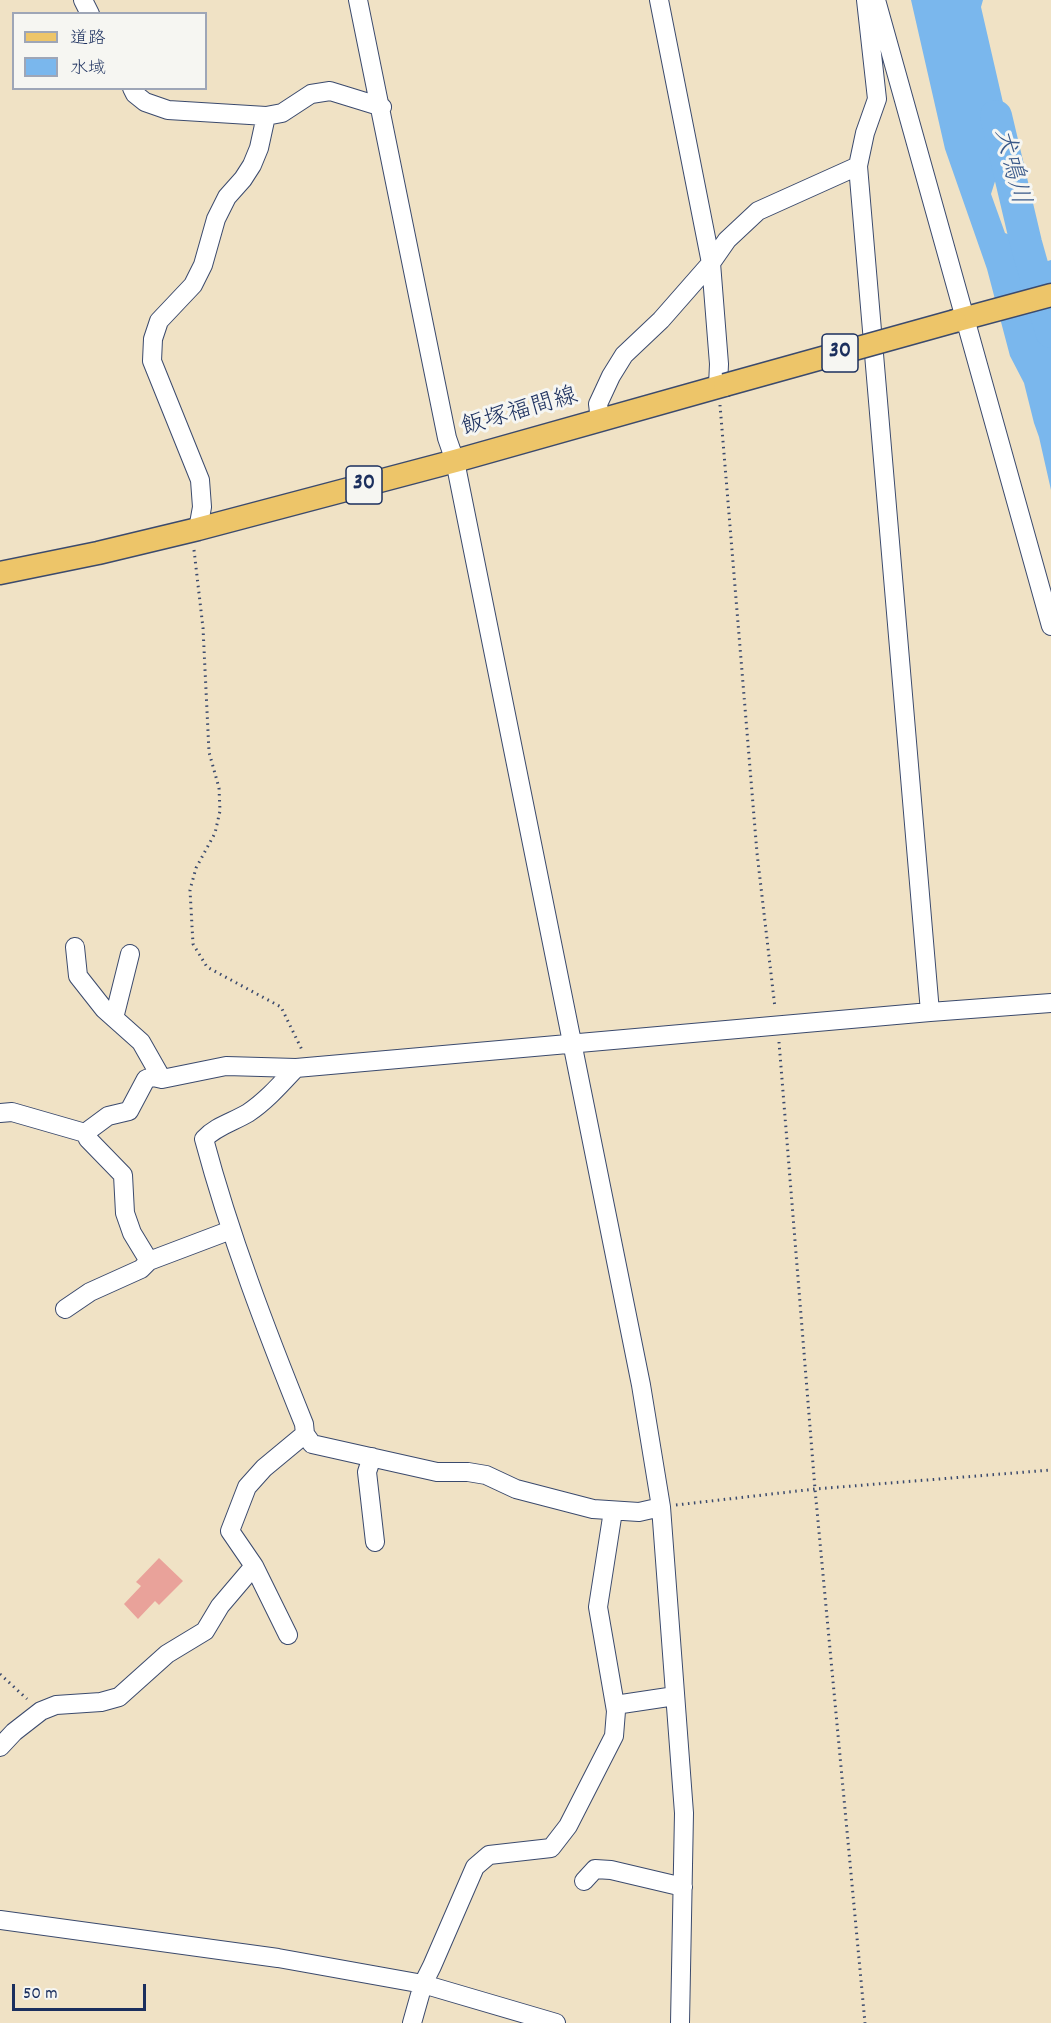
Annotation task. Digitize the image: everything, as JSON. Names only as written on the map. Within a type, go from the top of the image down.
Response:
[{"type":"main road","name":"飯塚福間線","points":[[0,573],[98,553],[454,461],[1051,295]]},
{"type":"street","points":[[358,0],[641,1385],[661,1507],[684,1813],[680,2023]]},
{"type":"street","points":[[659,0],[711,263],[722,386]]},
{"type":"street","points":[[866,0],[877,99],[865,133],[858,166],[930,1012]]},
{"type":"street","points":[[876,0],[1051,626]]},
{"type":"street","points":[[133,90],[145,102],[168,110],[266,116],[282,113],[311,94],[330,91],[381,107]]},
{"type":"street","points":[[198,528],[202,507],[200,480],[152,361],[153,339],[159,321],[193,285],[203,265],[216,219],[227,197],[243,179],[260,148],[266,116]]},
{"type":"street","points":[[600,420],[598,404],[624,355],[661,320],[711,263],[727,240],[758,211],[858,166]]},
{"type":"street","points":[[75,947],[78,976],[104,1009],[141,1042],[162,1079]]},
{"type":"street","points":[[114,1018],[130,954]]},
{"type":"street","points":[[85,1133],[108,1116],[129,1111],[146,1079],[153,1077],[162,1079],[226,1066],[303,1068],[930,1012],[1051,1004]]},
{"type":"street","points":[[303,1068],[248,1112],[210,1132],[204,1139],[231,1230],[304,1424],[305,1434],[312,1444],[437,1472],[468,1472],[486,1475],[516,1489],[593,1509],[639,1512],[661,1507]]},
{"type":"street","points":[[0,1113],[12,1112],[85,1133],[88,1139],[123,1175],[125,1213],[132,1233],[149,1261]]},
{"type":"street","points":[[65,1309],[90,1292],[141,1269],[149,1261],[231,1230]]},
{"type":"street","points":[[288,1635],[254,1566],[230,1531],[247,1487],[264,1468],[305,1434]]},
{"type":"street","points":[[372,1457],[368,1472],[375,1542]]},
{"type":"street","points":[[412,2023],[423,1984],[475,1867],[489,1856],[551,1848],[568,1827],[614,1736],[615,1705],[598,1607],[613,1510]]},
{"type":"street","points":[[0,1747],[40,1711],[56,1706],[101,1702],[119,1697],[167,1654],[205,1631],[220,1606],[254,1566]]},
{"type":"street","points":[[615,1705],[675,1696]]},
{"type":"street","points":[[584,1881],[595,1869],[611,1870],[683,1887]]},
{"type":"street","points":[[0,1920],[278,1958],[423,1984],[556,2023]]},
{"type":"path","points":[[722,386],[757,853],[777,1027],[815,1489],[865,2023]]},
{"type":"path","points":[[198,528],[193,543],[202,628],[209,752],[219,788],[219,811],[215,833],[196,868],[190,890],[193,944],[207,967],[281,1007],[303,1068]]},
{"type":"path","points":[[661,1507],[815,1489],[1051,1470]]},
{"type":"path","points":[[0,1674],[40,1711]]},
{"type":"water","points":[[911,0],[983,0],[981,7],[1013,146],[998,172],[991,194],[1005,233],[1015,237],[1023,262],[1041,263],[1051,260],[1051,490],[1024,383],[1010,356],[987,269],[945,149]]},
{"type":"building","points":[[159,1558],[183,1581],[159,1605],[155,1601],[138,1619],[124,1604],[141,1586],[136,1582]]},
{"type":"waterway","name":"犬鳴川","points":[[996,116],[1026,243],[1051,332]]}]
